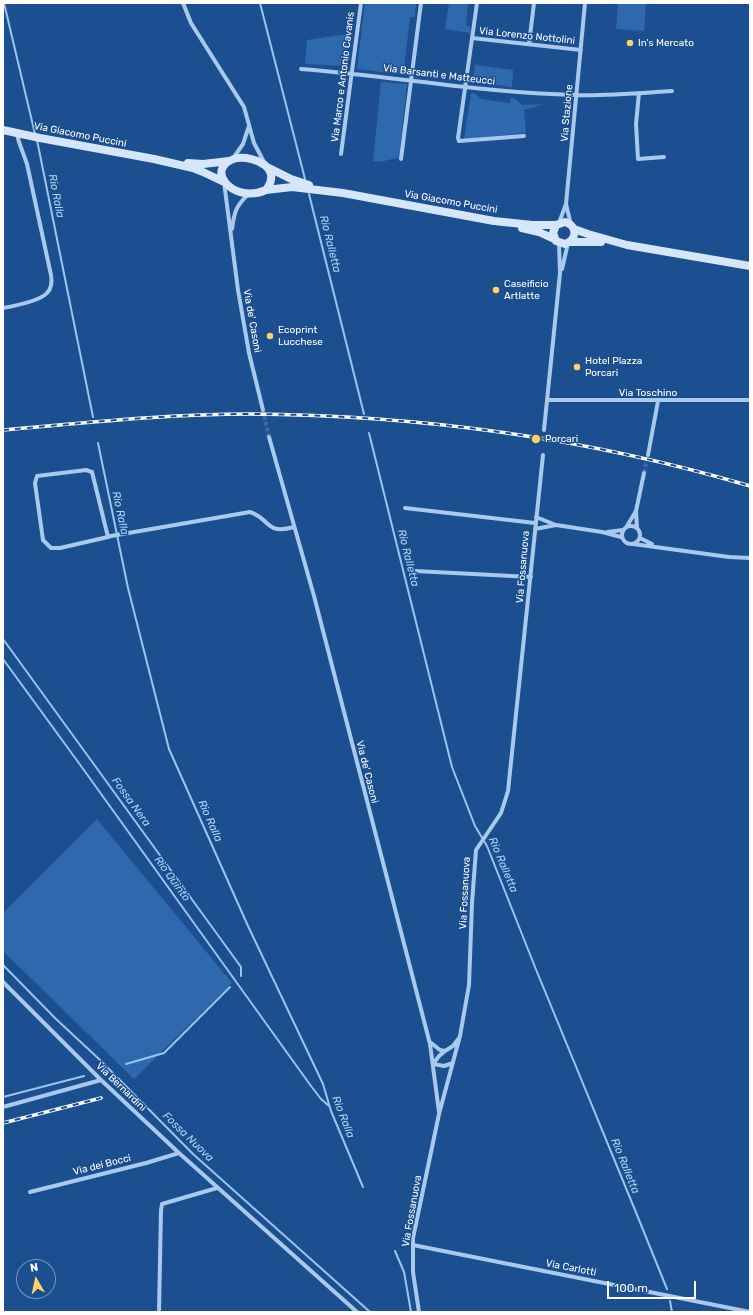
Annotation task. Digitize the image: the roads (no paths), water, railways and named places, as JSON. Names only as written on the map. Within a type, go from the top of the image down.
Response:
[{"type":"main road","name":"Via Giacomo Puccini","points":[[3,130],[193,168],[224,182],[234,190],[249,194],[266,190],[292,187],[343,193],[494,221],[538,225],[558,224]]},
{"type":"main road","name":"Via Giacomo Puccini","points":[[154,159],[197,164],[248,158],[257,160],[267,167],[291,179],[343,193]]},
{"type":"main road","points":[[224,182],[222,176],[223,169],[230,160]]},
{"type":"main road","points":[[266,190],[270,180],[270,171],[267,167]]},
{"type":"main road","points":[[494,221],[532,230],[557,241],[587,241],[628,245],[750,266]]},
{"type":"main road","points":[[557,241],[553,233],[558,224],[565,222],[588,234],[628,245]]},
{"type":"main road","points":[[570,242],[575,234],[572,227]]},
{"type":"street","points":[[183,3],[191,24],[242,102],[256,148],[267,167]]},
{"type":"street","name":"Via Marco e Antonio Cavanis","points":[[341,154],[361,3]]},
{"type":"street","points":[[401,159],[421,3]]},
{"type":"street","points":[[477,3],[458,138],[459,141],[524,136]]},
{"type":"street","points":[[529,44],[534,3]]},
{"type":"street","name":"Via Stazione","points":[[558,224],[566,204],[585,3]]},
{"type":"street","name":"Via Lorenzo Nottolini","points":[[472,38],[581,50]]},
{"type":"street","name":"Via Barsanti e Matteucci","points":[[301,70],[352,73],[519,92],[576,95],[672,91]]},
{"type":"street","points":[[639,93],[636,124],[638,159],[664,157]]},
{"type":"street","points":[[230,160],[244,144],[249,126]]},
{"type":"street","points":[[3,308],[35,300],[47,293],[52,284],[27,164],[17,133]]},
{"type":"street","name":"Via de' Casoni","points":[[224,182],[238,290],[253,372],[263,410]]},
{"type":"street","name":"Via de' Casoni","points":[[231,234],[236,210],[249,194]]},
{"type":"street","points":[[566,204],[572,227]]},
{"type":"street","points":[[544,430],[560,273],[557,241]]},
{"type":"street","points":[[560,273],[570,242]]},
{"type":"street","name":"Via Toschino","points":[[547,400],[750,400]]},
{"type":"street","points":[[648,455],[658,401]]},
{"type":"street","name":"Via de' Casoni","points":[[270,437],[314,596],[429,1040],[439,1114]]},
{"type":"street","name":"Via Fossanuova","points":[[419,1312],[413,1272],[413,1245],[416,1224],[439,1114],[454,1063],[460,1036],[469,984],[473,870],[476,850],[501,813],[508,791],[543,455]]},
{"type":"street","points":[[110,537],[92,472],[86,470],[37,476],[35,482],[43,540],[51,548],[60,548],[110,537],[250,512],[257,514],[270,527],[285,529],[294,527]]},
{"type":"street","points":[[633,544],[640,538],[640,533],[637,528],[636,511],[644,473]]},
{"type":"street","points":[[405,508],[535,523]]},
{"type":"street","points":[[621,537],[623,530],[636,511]]},
{"type":"street","points":[[536,517],[556,525],[602,532],[621,537],[627,544],[750,558]]},
{"type":"street","points":[[535,529],[556,525]]},
{"type":"street","points":[[627,526],[637,528]]},
{"type":"street","points":[[602,532],[623,530]]},
{"type":"street","points":[[640,538],[655,546]]},
{"type":"street","points":[[415,571],[530,577]]},
{"type":"street","name":"Via Bernardini","points":[[3,982],[101,1080],[179,1153],[357,1312]]},
{"type":"street","points":[[454,1063],[444,1066],[433,1064],[439,1056],[453,1046],[460,1036]]},
{"type":"street","points":[[429,1040],[432,1045],[445,1051]]},
{"type":"street","points":[[3,1107],[101,1080]]},
{"type":"street","name":"Via dei Bocci","points":[[30,1192],[146,1163],[179,1153]]},
{"type":"street","points":[[159,1312],[162,1204],[217,1188]]},
{"type":"street","name":"Via Carlotti","points":[[413,1245],[750,1312]]},
{"type":"waterway","name":"Rio Ralla","points":[[4,3],[35,134]]},
{"type":"waterway","name":"Rio Ralletta","points":[[260,3],[305,179]]},
{"type":"waterway","name":"Rio Ralla","points":[[37,140],[93,417]]},
{"type":"waterway","name":"Rio Ralletta","points":[[309,194],[364,414]]},
{"type":"waterway","name":"Rio Ralletta","points":[[369,433],[452,767],[475,826],[487,846],[667,1289]]},
{"type":"waterway","name":"Rio Ralla","points":[[98,443],[128,588],[169,749],[248,926],[323,1084],[331,1111],[363,1187]]},
{"type":"waterway","name":"Fossa Nera","points":[[3,639],[241,967],[241,976]]},
{"type":"waterway","name":"Rio Quinto","points":[[3,659],[311,1086],[321,1099],[329,1106]]},
{"type":"waterway","name":"Fossa Nuova","points":[[3,965],[193,1154],[370,1312]]},
{"type":"waterway","name":"Fossa Nera","points":[[126,1064],[164,1053],[230,987]]},
{"type":"waterway","name":"Fossa Nera","points":[[3,1097],[84,1076]]},
{"type":"waterway","name":"Rio Ralla","points":[[395,1251],[404,1272],[411,1312]]},
{"type":"waterway","name":"Rio Ralletta","points":[[670,1301],[672,1312]]},
{"type":"tunnel","points":[[263,410],[269,437]]},
{"type":"tunnel","points":[[644,473],[648,455]]},
{"type":"railway","points":[[3,430],[126,419],[218,414],[313,415],[376,419],[502,432],[565,442],[689,469],[750,486]]},
{"type":"railway","points":[[3,1123],[101,1098]]},
{"type":"place","name":"In's Mercato","points":[[630,43]]},
{"type":"place","name":"Caseificio Artlatte","points":[[496,290]]},
{"type":"place","name":"Ecoprint Lucchese","points":[[270,336]]},
{"type":"place","name":"Hotel Plazza Porcari","points":[[577,367]]},
{"type":"place","name":"Porcari","points":[[536,439]]}]
